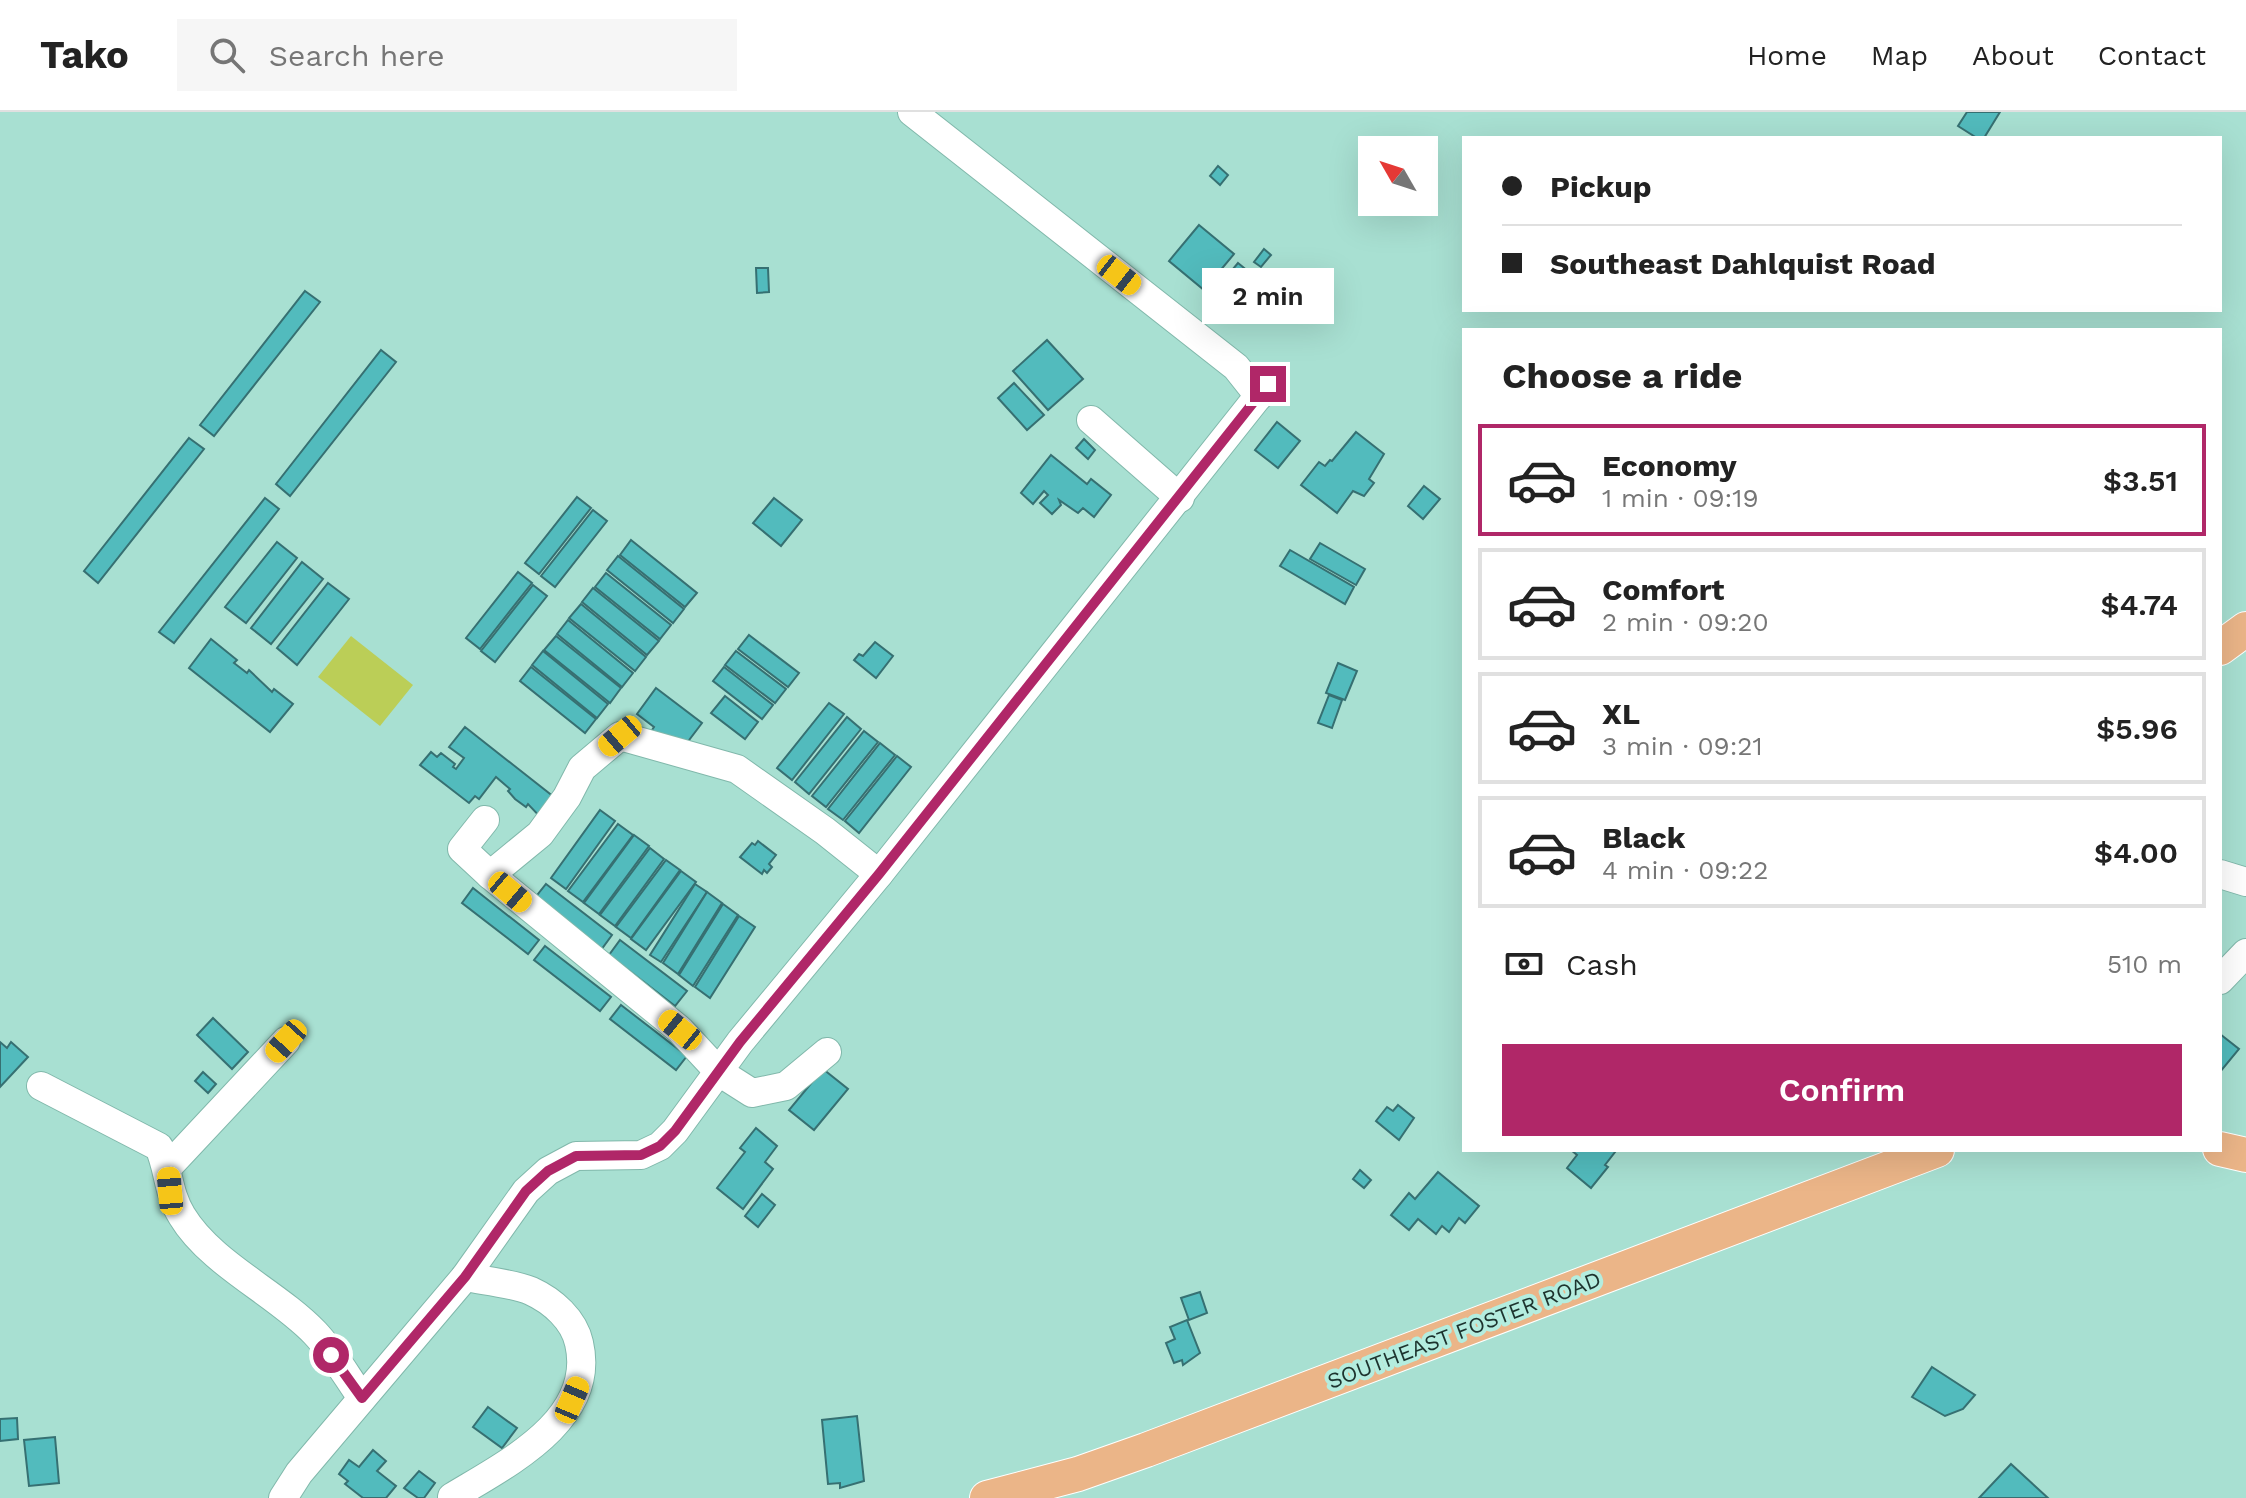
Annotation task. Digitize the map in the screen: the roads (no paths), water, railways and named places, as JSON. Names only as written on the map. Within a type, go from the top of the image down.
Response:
[{"type":"main road","points":[[2222,647],[2246,629]]},
{"type":"main road","name":"SOUTHEAST FOSTER ROAD","points":[[987,1498],[1052,1491],[1233,1417],[1932,1152]]},
{"type":"street","points":[[283,1498],[299,1473],[465,1277],[526,1191],[548,1171],[576,1156],[641,1155],[660,1146],[675,1131],[955,774],[1180,498],[1263,390],[912,112]]},
{"type":"street","points":[[1091,420],[1180,498]]},
{"type":"street","points":[[490,875],[540,834],[567,797],[582,768],[620,736],[737,769],[825,831],[879,874]]},
{"type":"street","points":[[485,820],[462,849],[680,1030],[719,1072],[752,1093],[786,1086],[827,1052]]},
{"type":"street","points":[[2222,875],[2246,882]]},
{"type":"street","points":[[2222,978],[2246,953]]},
{"type":"street","points":[[168,1167],[286,1041]]},
{"type":"street","points":[[41,1086],[159,1147],[168,1167],[170,1191],[182,1217],[204,1243],[315,1333],[362,1398]]},
{"type":"street","points":[[452,1497],[525,1451],[559,1421],[581,1380],[583,1358],[569,1319],[552,1304],[530,1291],[465,1277]]}]
